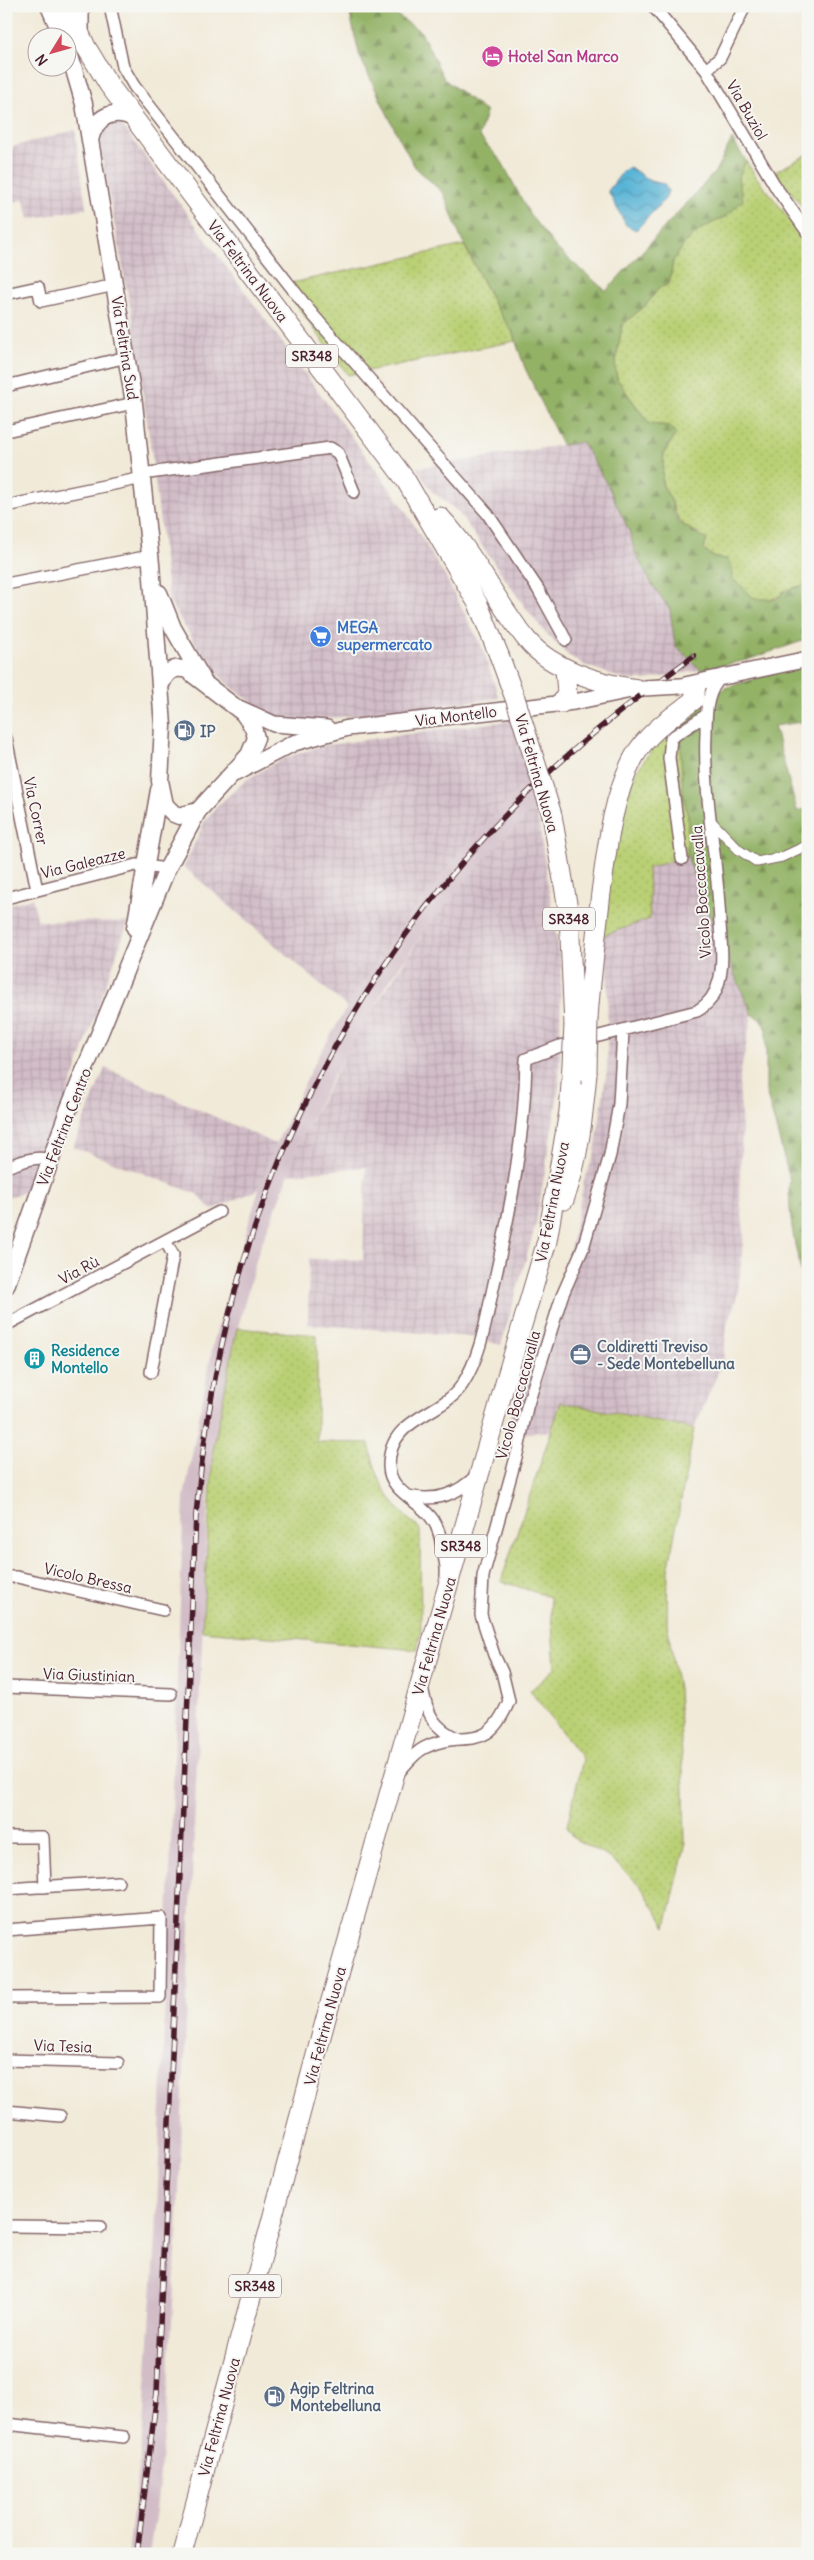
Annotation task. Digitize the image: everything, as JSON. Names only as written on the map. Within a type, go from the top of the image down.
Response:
[{"type":"main road","points":[[49,6],[59,28]]},
{"type":"main road","name":"Via Feltrina Nuova","points":[[67,6],[72,28]]},
{"type":"main road","name":"Via Feltrina Nuova","points":[[78,49],[106,80],[405,479],[478,604],[516,701],[552,815],[569,915],[581,1022],[571,1084],[569,1111],[547,1241],[326,2018],[182,2554]]},
{"type":"main road","name":"Via Feltrina Sud","points":[[78,59],[81,92],[134,403],[151,560],[160,687],[163,744],[160,781]]},
{"type":"main road","points":[[90,143],[94,125],[100,119],[121,115],[135,120]]},
{"type":"main road","points":[[405,479],[444,521],[528,641],[556,663],[609,684],[641,688]]},
{"type":"main road","name":"Via Feltrina Sud","points":[[151,560],[167,616],[206,684]]},
{"type":"main road","points":[[556,663],[567,694],[562,703]]},
{"type":"main road","points":[[160,687],[166,674],[177,668],[191,672],[235,706],[249,721],[256,738],[249,756],[198,811],[167,868]]},
{"type":"main road","points":[[547,1241],[570,1185],[583,1115],[588,1073],[581,1022],[609,836],[617,803],[635,756],[666,722],[694,700],[696,688]]},
{"type":"main road","points":[[160,781],[165,805],[174,814],[185,816],[198,811]]},
{"type":"main road","points":[[147,866],[160,781]]},
{"type":"main road","name":"Via Feltrina Centro","points":[[126,970],[147,866]]},
{"type":"main road","name":"Via Feltrina Centro","points":[[6,1286],[50,1160],[167,868]]},
{"type":"street","points":[[78,43],[84,6]]},
{"type":"street","points":[[110,6],[123,67],[134,86],[313,315],[488,513],[538,589],[566,640]]},
{"type":"street","name":"Via Buziol","points":[[653,6],[706,70],[777,189],[808,233]]},
{"type":"street","points":[[706,70],[720,58],[745,6]]},
{"type":"street","points":[[6,294],[38,286],[41,301],[115,285]]},
{"type":"street","points":[[6,386],[127,357]]},
{"type":"street","points":[[6,431],[134,403]]},
{"type":"street","points":[[6,506],[142,476],[330,448],[338,453],[354,492]]},
{"type":"street","points":[[6,584],[151,560]]},
{"type":"street","name":"Via Montello","points":[[235,706],[274,724],[298,727],[348,728],[562,703],[641,688],[696,688],[808,659]]},
{"type":"street","name":"Vicolo Boccacavalla","points":[[407,1495],[394,1482],[389,1466],[398,1436],[411,1422],[454,1394],[462,1385],[477,1353],[484,1330],[520,1148],[526,1059],[560,1046],[623,1031],[697,1010],[705,1006],[714,994],[720,980],[721,950],[704,759],[706,715],[696,688],[723,680]]},
{"type":"street","points":[[682,859],[668,758],[671,738],[706,715]]},
{"type":"street","name":"Via Montello","points":[[228,778],[261,758],[294,743],[348,728]]},
{"type":"street","name":"Via Correr","points":[[6,738],[37,890]]},
{"type":"street","points":[[711,821],[739,850],[757,862],[782,858],[808,845]]},
{"type":"street","name":"Via Galeazze","points":[[6,898],[136,866],[167,868]]},
{"type":"street","name":"Vicolo Boccacavalla","points":[[394,1779],[412,1757],[425,1748],[487,1734],[496,1727],[509,1701],[502,1672],[491,1647],[481,1615],[483,1576],[518,1450],[527,1407],[562,1296],[582,1248],[610,1155],[619,1104],[623,1031]]},
{"type":"street","points":[[6,1166],[37,1158],[50,1160]]},
{"type":"street","name":"Via Rù","points":[[6,1325],[166,1242],[219,1212]]},
{"type":"street","points":[[151,1372],[172,1266],[172,1255],[166,1242]]},
{"type":"street","points":[[407,1495],[430,1500],[455,1493],[482,1470]]},
{"type":"street","points":[[407,1495],[433,1519],[441,1536],[447,1568],[438,1622]]},
{"type":"street","name":"Vicolo Bressa","points":[[6,1577],[17,1577],[163,1610]]},
{"type":"street","points":[[421,1684],[429,1714],[436,1724],[445,1733],[461,1740]]},
{"type":"street","name":"Via Giustinian","points":[[6,1687],[171,1694]]},
{"type":"street","points":[[6,1837],[43,1837],[45,1887]]},
{"type":"street","points":[[6,1889],[118,1882]]},
{"type":"street","points":[[6,1930],[161,1918],[160,1997],[6,1998]]},
{"type":"street","name":"Via Tesia","points":[[6,2060],[118,2063]]},
{"type":"street","points":[[6,2112],[60,2116]]},
{"type":"street","points":[[6,2226],[100,2227]]},
{"type":"street","points":[[6,2424],[124,2437]]},
{"type":"shaded area","points":[[116,117],[402,505],[446,578],[482,647],[499,698],[282,724],[226,683],[206,661],[169,601],[154,471],[133,322],[97,130]]},
{"type":"shaded area","points":[[75,130],[86,208],[29,219],[24,199],[6,205],[6,146],[8,148]]},
{"type":"shaded area","points":[[582,442],[608,486],[630,533],[635,553],[652,584],[670,610],[675,645],[701,670],[645,680],[626,680],[582,664],[568,655],[544,631],[525,607],[458,512],[432,491],[416,468]]},
{"type":"shaded area","points":[[513,720],[530,778],[463,849],[402,926],[347,1007],[184,867],[204,822],[216,807],[246,780],[280,760],[320,746]]},
{"type":"shaded area","points":[[530,778],[536,805],[481,862],[429,925],[388,983],[332,1078],[297,1146],[289,1174],[258,1253],[234,1342],[213,1451],[208,1498],[177,2236],[167,2406],[156,2510],[149,2554],[128,2554],[143,2429],[156,2238],[184,1497],[214,1340],[259,1189],[276,1144],[312,1068],[347,1007],[402,926],[463,849]]},
{"type":"shaded area","points":[[536,805],[561,969],[559,1087],[536,1224],[501,1345],[472,1337],[308,1324],[309,1259],[363,1260],[366,1167],[289,1174],[297,1146],[359,1030],[429,925],[481,862]]},
{"type":"shaded area","points":[[687,856],[714,927],[752,1014],[739,1081],[742,1133],[739,1191],[744,1232],[738,1293],[727,1325],[723,1361],[694,1429],[561,1402],[552,1431],[505,1435],[520,1386],[531,1369],[554,1301],[571,1246],[584,1181],[595,1152],[607,1069],[608,969],[601,936],[648,868]]},
{"type":"shaded area","points":[[32,898],[38,921],[128,922],[50,1145],[32,1189],[6,1198],[6,905]]},
{"type":"shaded area","points":[[105,1068],[276,1144],[259,1189],[212,1210],[197,1194],[73,1147]]},
{"type":"green space","points":[[348,6],[384,6],[421,32],[444,79],[486,112],[479,136],[502,162],[530,215],[557,249],[606,291],[715,172],[732,139],[746,161],[738,178],[743,200],[728,215],[701,229],[685,243],[673,261],[669,284],[659,288],[646,305],[622,325],[615,367],[617,379],[649,424],[670,426],[676,434],[664,452],[662,484],[672,502],[674,513],[680,523],[707,540],[703,550],[715,558],[727,559],[732,568],[732,579],[753,597],[777,599],[784,591],[808,584],[808,639],[747,660],[701,670],[675,645],[670,610],[652,584],[635,553],[630,533],[608,486],[582,442],[562,445],[525,368],[512,331],[495,306],[460,236],[444,194],[415,167],[399,138],[360,57]]},
{"type":"green space","points":[[808,154],[808,214],[775,172]]},
{"type":"green space","points":[[746,161],[757,178],[808,242],[808,584],[766,600],[760,600],[748,595],[732,579],[732,568],[703,550],[699,533],[688,528],[678,518],[663,485],[661,474],[663,458],[670,444],[670,426],[649,424],[617,379],[615,367],[622,325],[646,305],[659,288],[669,284],[673,261],[685,243],[701,229],[728,215],[743,200],[738,178]]},
{"type":"green space","points":[[464,245],[495,306],[512,331],[515,341],[348,375],[282,285]]},
{"type":"green space","points":[[808,662],[808,721],[774,726],[797,811],[808,808],[808,1304],[793,1232],[789,1191],[790,1180],[766,1091],[766,1028],[761,1020],[752,1014],[714,927],[687,856],[688,815],[683,795],[679,721],[725,688]]},
{"type":"green space","points":[[679,721],[683,795],[688,815],[687,856],[648,868],[650,919],[601,936],[599,911],[629,783],[647,756]]},
{"type":"green space","points":[[237,1328],[317,1335],[317,1442],[369,1443],[376,1470],[386,1492],[400,1511],[420,1529],[421,1633],[417,1650],[202,1631],[213,1451]]},
{"type":"green space","points":[[561,1402],[694,1429],[668,1571],[667,1623],[678,1689],[684,1789],[685,1846],[666,1927],[640,1885],[610,1858],[573,1838],[567,1826],[583,1759],[530,1691],[555,1668],[550,1597],[501,1581]]},
{"type":"water","points":[[630,167],[650,181],[664,184],[668,191],[665,199],[636,230],[626,225],[608,191],[623,171]]},
{"type":"railway","points":[[137,2554],[157,2392],[196,1515],[211,1397],[226,1327],[247,1250],[275,1174],[307,1100],[345,1028],[388,960],[436,894],[489,833],[545,776],[618,713],[694,656]]},
{"type":"place","name":"Hotel San Marco","points":[[492,56]]},
{"type":"place","name":"MEGA supermercato","points":[[321,636]]},
{"type":"place","name":"IP","points":[[184,731]]},
{"type":"place","name":"Coldiretti Treviso - Sede Montebelluna","points":[[581,1355]]},
{"type":"place","name":"Residence Montello","points":[[35,1359]]},
{"type":"place","name":"Agip Feltrina Montebelluna","points":[[274,2397]]}]
